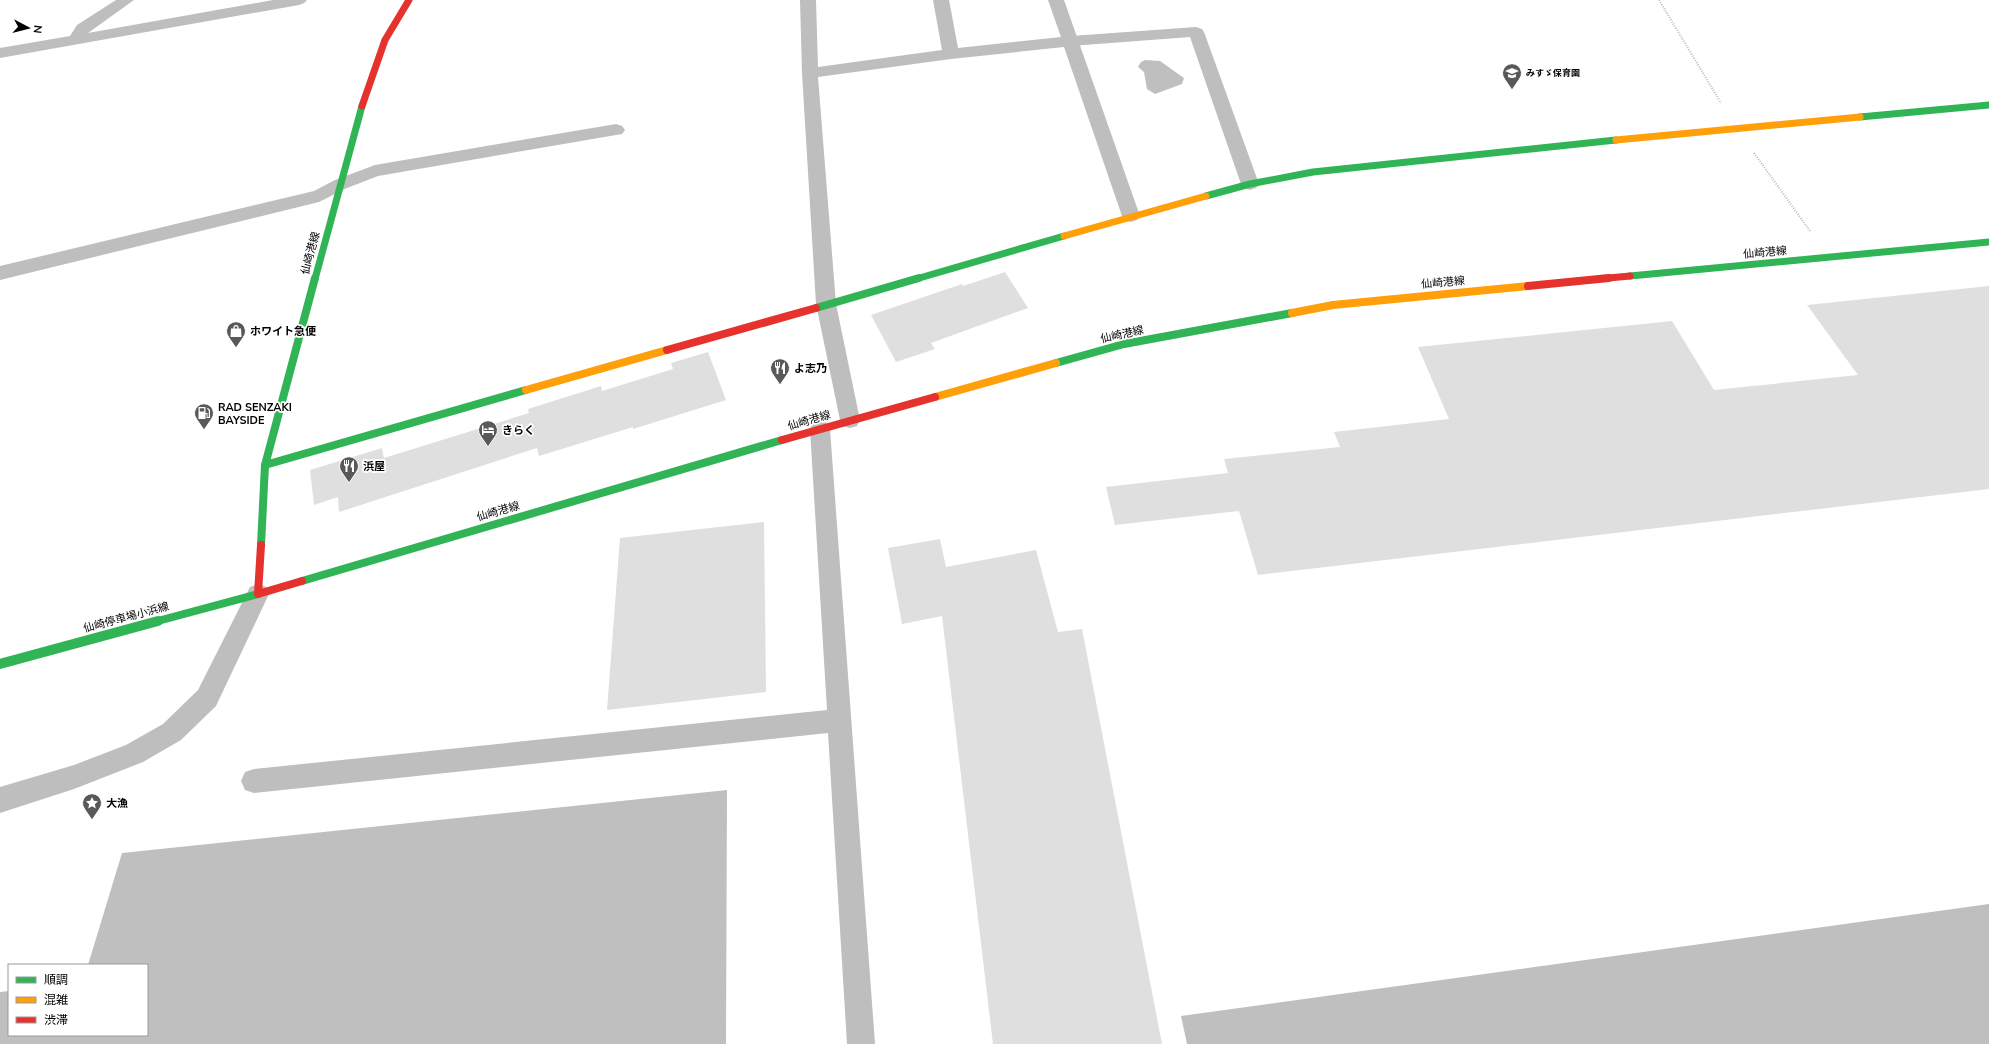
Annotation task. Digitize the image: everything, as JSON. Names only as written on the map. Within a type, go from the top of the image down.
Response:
[{"type":"main road","name":"仙崎港線","points":[[409,0],[385,40],[365,94],[342,184],[265,465],[258,594],[850,420],[1124,344],[1333,305],[1989,242]]},
{"type":"main road","points":[[265,465],[1026,248],[1131,216],[1250,184],[1313,172],[1736,128],[1989,105]]},
{"type":"main road","name":"仙崎停車場小浜線","points":[[0,664],[258,594]]},
{"type":"street","points":[[76,39],[83,28],[126,0]]},
{"type":"street","points":[[0,53],[299,0]]},
{"type":"street","points":[[808,0],[810,73],[826,304],[850,420]]},
{"type":"street","points":[[941,0],[951,54]]},
{"type":"street","points":[[1056,0],[1131,216]]},
{"type":"street","points":[[810,73],[951,54],[1071,41],[1196,32],[1250,184]]},
{"type":"street","points":[[0,273],[319,196],[342,184],[375,171],[616,130]]},
{"type":"street","points":[[820,429],[861,1044]]},
{"type":"street","points":[[0,800],[74,777],[134,754],[172,732],[207,698],[258,594]]},
{"type":"street","points":[[254,781],[840,720]]},
{"type":"path","points":[[1659,0],[1736,128],[1830,257]]},
{"type":"shaded area","points":[[1145,60],[1160,61],[1184,78],[1182,84],[1155,94],[1147,89],[1144,72],[1138,67],[1141,62]]},
{"type":"shaded area","points":[[727,790],[726,1044],[0,1044],[0,992],[8,991],[8,1036],[148,1036],[148,964],[88,964],[122,853]]},
{"type":"shaded area","points":[[1989,904],[1989,1044],[1187,1044],[1181,1016]]},
{"type":"building","points":[[1005,272],[1028,308],[931,343],[935,349],[896,362],[871,315],[962,284],[963,286]]},
{"type":"building","points":[[1989,286],[1989,489],[1258,575],[1239,511],[1115,525],[1106,487],[1228,473],[1224,459],[1340,447],[1334,432],[1449,419],[1418,347],[1672,321],[1714,390],[1858,375],[1807,305]]},
{"type":"building","points":[[708,352],[726,400],[539,456],[537,448],[339,512],[338,497],[314,505],[310,470],[382,448],[384,458],[529,413],[528,409],[601,386],[602,391],[673,369],[671,363]]},
{"type":"building","points":[[764,522],[766,692],[607,710],[620,538]]},
{"type":"building","points":[[940,539],[946,567],[1036,550],[1058,632],[1082,629],[1162,1044],[993,1044],[942,616],[902,624],[888,548]]},
{"type":"traffic: fast","points":[[1860,117],[1989,105]]},
{"type":"traffic: fast","points":[[261,545],[265,465],[362,106]]},
{"type":"traffic: fast","points":[[1206,196],[1250,184],[1313,172],[1616,140]]},
{"type":"traffic: fast","points":[[816,308],[1064,236]]},
{"type":"traffic: fast","points":[[1630,276],[1989,242]]},
{"type":"traffic: fast","points":[[1056,363],[1124,344],[1292,313]]},
{"type":"traffic: fast","points":[[265,465],[526,390]]},
{"type":"traffic: fast","points":[[302,581],[782,440]]},
{"type":"traffic: fast","points":[[0,664],[258,594]]},
{"type":"traffic: slow","points":[[1616,140],[1860,117]]},
{"type":"traffic: slow","points":[[1064,236],[1206,196]]},
{"type":"traffic: slow","points":[[1292,313],[1333,305],[1528,286]]},
{"type":"traffic: slow","points":[[526,390],[667,350]]},
{"type":"traffic: slow","points":[[935,397],[1056,363]]},
{"type":"traffic: jam","points":[[362,106],[385,40],[409,0]]},
{"type":"traffic: jam","points":[[1528,286],[1630,276]]},
{"type":"traffic: jam","points":[[667,350],[816,308]]},
{"type":"traffic: jam","points":[[782,440],[935,397]]},
{"type":"traffic: jam","points":[[261,545],[258,594],[302,581]]},
{"type":"place","name":"みすゞ保育園","points":[[1512,90]]},
{"type":"place","name":"ホワイト急便","points":[[236,348]]},
{"type":"place","name":"よ志乃","points":[[780,385]]},
{"type":"place","name":"RAD SENZAKI BAYSIDE","points":[[204,430]]},
{"type":"place","name":"きらく","points":[[488,447]]},
{"type":"place","name":"浜屋","points":[[349,483]]},
{"type":"place","name":"大漁","points":[[92,820]]}]
